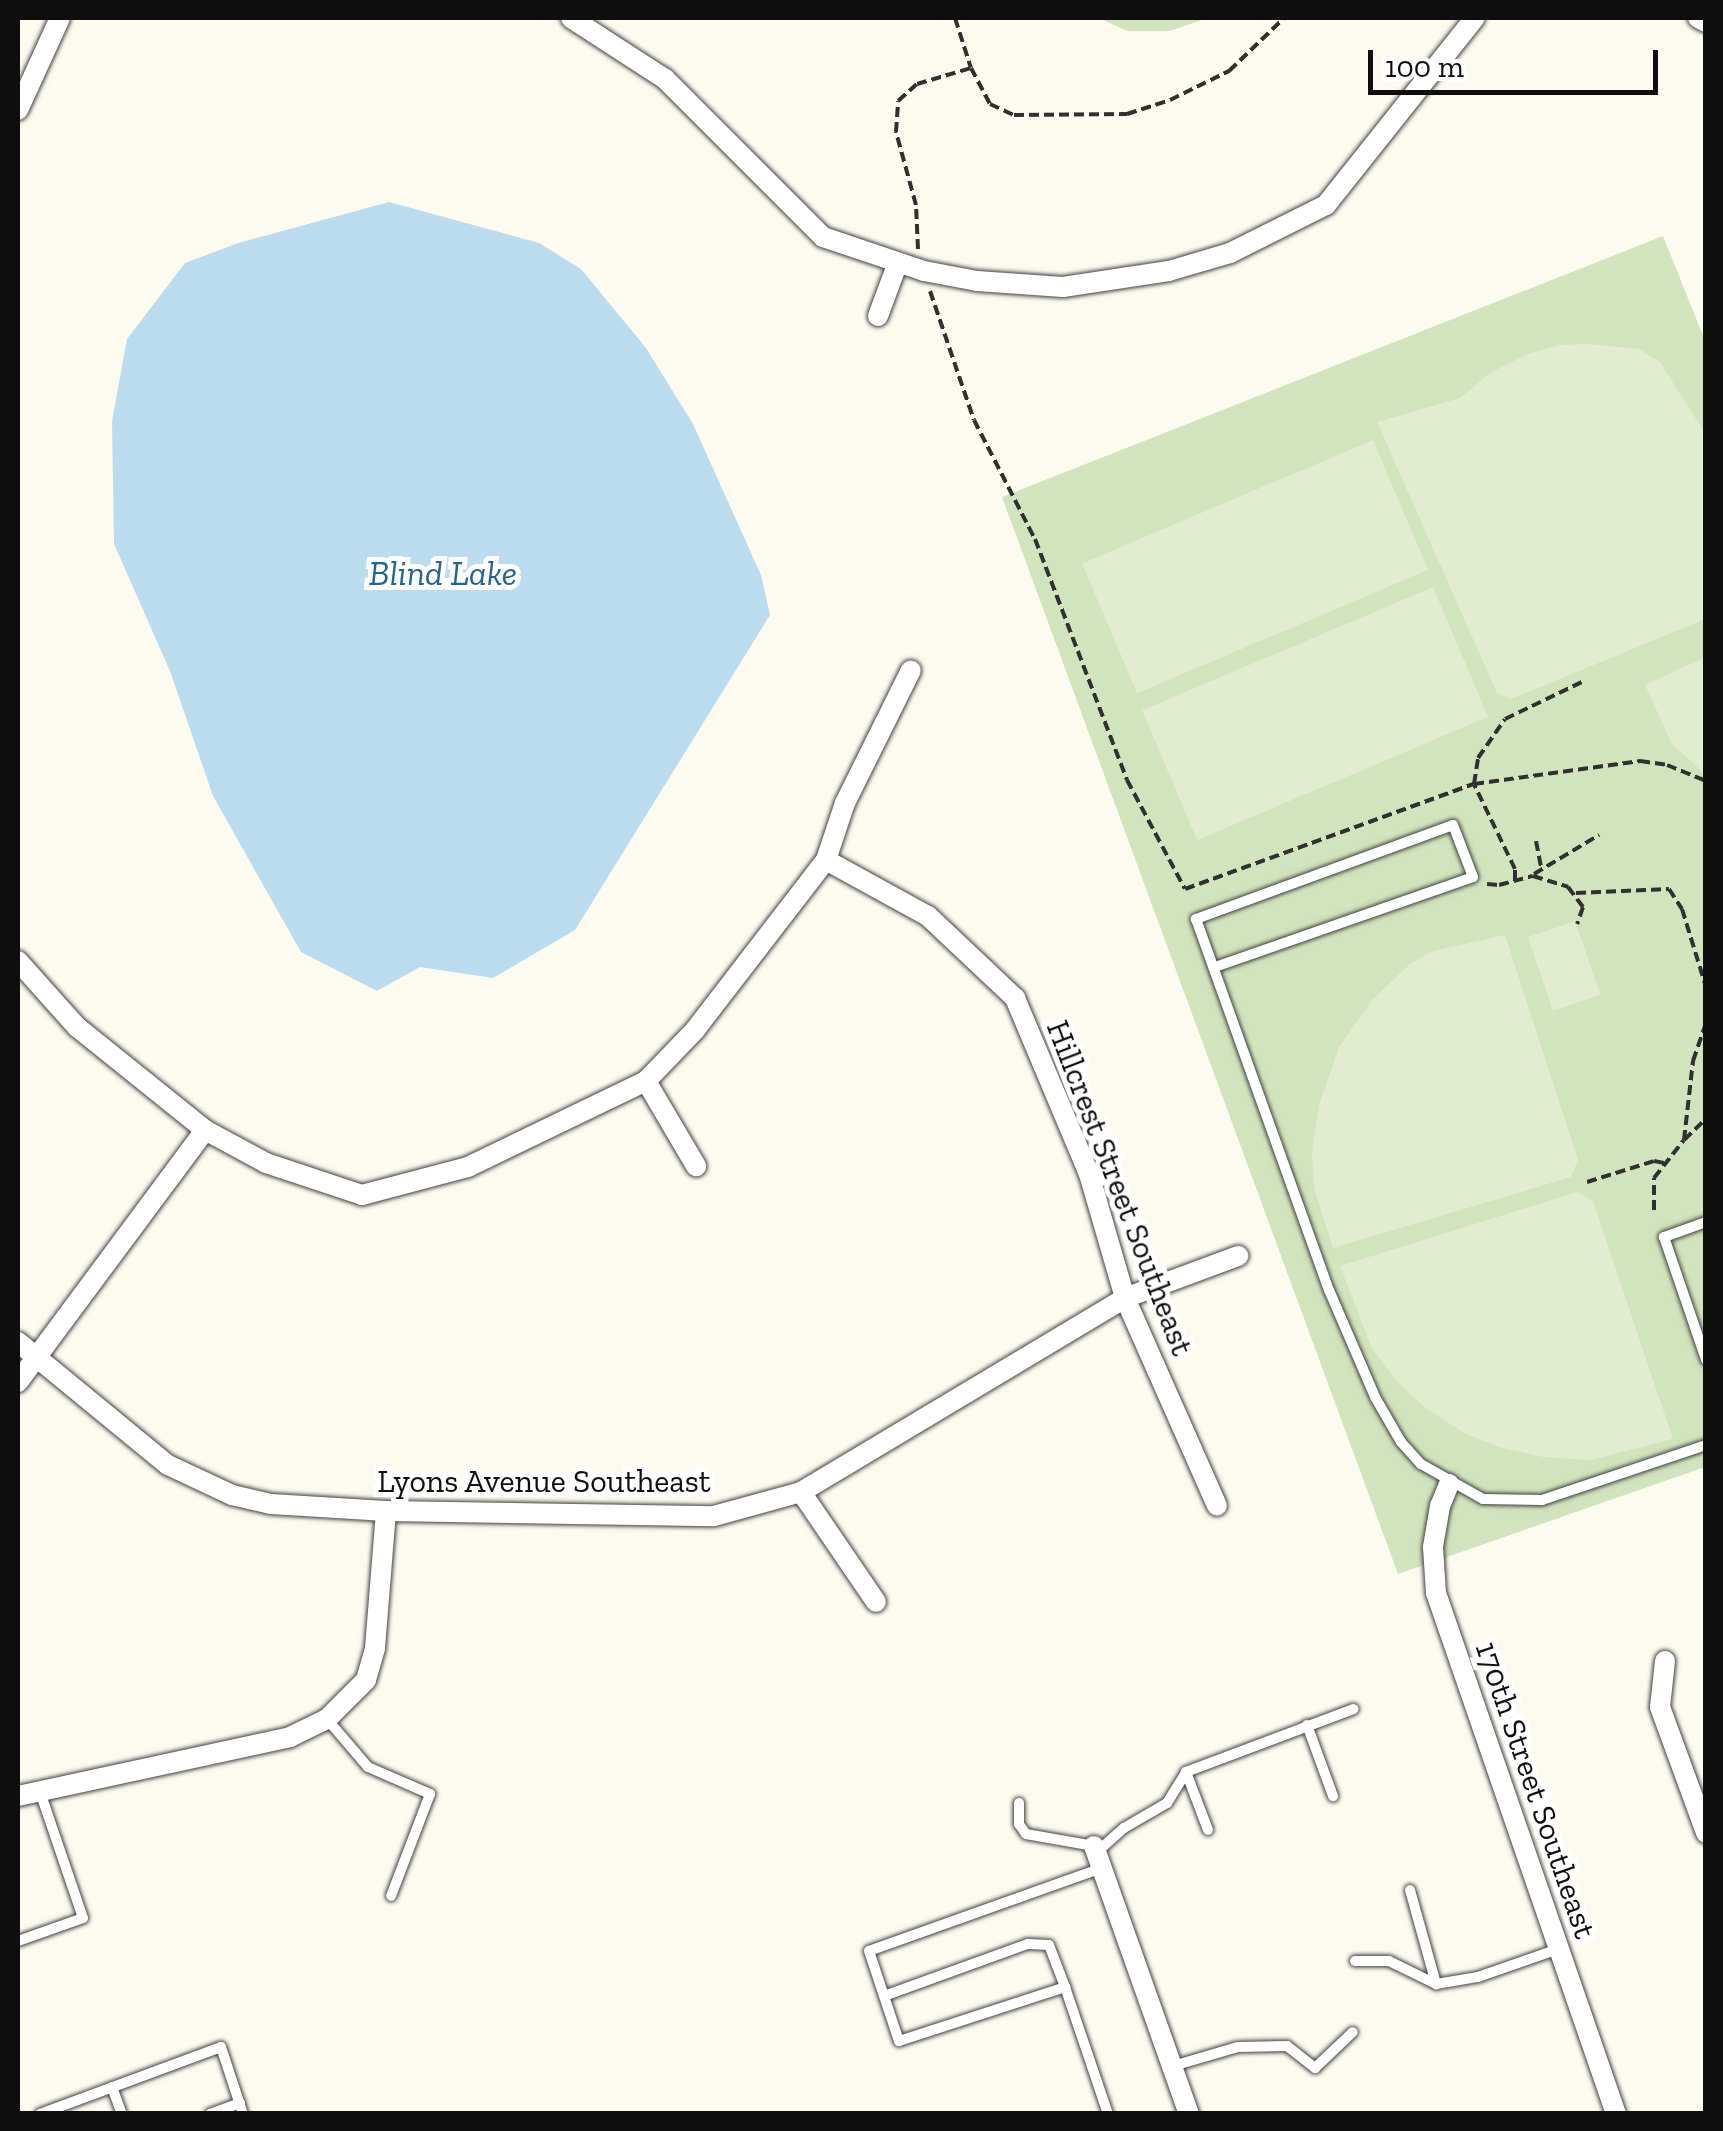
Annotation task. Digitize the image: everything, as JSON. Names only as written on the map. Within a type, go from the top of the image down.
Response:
[{"type":"street","points":[[18,110],[60,18]]},
{"type":"street","points":[[571,18],[666,79],[823,238],[897,265],[977,281],[1063,286],[1169,271],[1230,253],[1326,204],[1474,18]]},
{"type":"street","points":[[1698,18],[1706,22]]},
{"type":"street","points":[[878,316],[897,265]]},
{"type":"street","points":[[18,961],[77,1026],[206,1130],[266,1163],[362,1195],[468,1167],[646,1081],[707,1016],[826,860],[845,803],[911,670]]},
{"type":"street","name":"Hillcrest Street Southeast","points":[[826,860],[928,916],[1015,998],[1090,1174],[1126,1298],[1217,1506]]},
{"type":"street","points":[[646,1081],[696,1166]]},
{"type":"street","points":[[18,1382],[206,1130]]},
{"type":"street","name":"Lyons Avenue Southeast","points":[[18,1342],[168,1465],[232,1495],[271,1504],[386,1511],[714,1516],[801,1492],[1126,1298],[1238,1256]]},
{"type":"street","name":"170th Street Southeast","points":[[1449,1484],[1440,1506],[1433,1547],[1436,1593],[1616,2114]]},
{"type":"street","points":[[801,1492],[876,1602]]},
{"type":"street","points":[[18,1796],[290,1737],[327,1719],[366,1680],[374,1648],[386,1511]]},
{"type":"street","points":[[1665,1661],[1660,1706],[1706,1834]]},
{"type":"street","points":[[1097,1856],[1189,2114]]},
{"type":"lane","points":[[1214,967],[1473,877],[1453,825],[1196,918],[1356,1354],[1401,1442],[1421,1464],[1449,1484],[1483,1500],[1542,1500],[1706,1445]]},
{"type":"lane","points":[[1706,1222],[1664,1237],[1706,1360]]},
{"type":"lane","points":[[1065,1988],[899,2041],[869,1951],[1097,1856],[1124,1828],[1167,1803],[1186,1772],[1354,1709]]},
{"type":"lane","points":[[327,1719],[368,1767],[430,1794],[391,1896]]},
{"type":"lane","points":[[1307,1725],[1332,1796]]},
{"type":"lane","points":[[1186,1772],[1208,1830]]},
{"type":"lane","points":[[18,1939],[82,1918],[40,1791]]},
{"type":"lane","points":[[1019,1803],[1018,1824],[1026,1834],[1097,1856]]},
{"type":"lane","points":[[1410,1890],[1436,1984]]},
{"type":"lane","points":[[884,1996],[1028,1944],[1049,1945],[1108,2114]]},
{"type":"lane","points":[[1355,1961],[1389,1962],[1436,1984],[1478,1977],[1559,1949]]},
{"type":"lane","points":[[1172,2066],[1238,2047],[1287,2046],[1315,2068],[1353,2032]]},
{"type":"lane","points":[[40,2114],[221,2047],[241,2108],[210,2114]]},
{"type":"lane","points":[[112,2087],[122,2114]]},
{"type":"path","points":[[955,18],[970,68],[990,104],[1014,115],[1127,114],[1170,100],[1229,72],[1284,18]]},
{"type":"path","points":[[918,249],[916,205],[896,132],[898,101],[917,84],[970,68]]},
{"type":"path","points":[[930,291],[974,420],[1035,539],[1127,780],[1185,889],[1474,784],[1640,761],[1667,765],[1706,781]]},
{"type":"path","points":[[1515,880],[1515,868],[1474,784],[1478,758],[1505,719],[1582,682]]},
{"type":"path","points":[[1486,884],[1532,876],[1541,867],[1598,836]]},
{"type":"path","points":[[1536,841],[1541,867]]},
{"type":"path","points":[[1532,876],[1576,893],[1669,889],[1682,909],[1706,987]]},
{"type":"path","points":[[1576,893],[1583,907],[1576,924]]},
{"type":"path","points":[[1684,1140],[1695,1046],[1706,1023]]},
{"type":"path","points":[[1654,1210],[1651,1188],[1664,1163],[1706,1119]]},
{"type":"path","points":[[1586,1182],[1654,1161],[1664,1163]]},
{"type":"green space","points":[[1099,18],[1208,18],[1170,31],[1127,31]]},
{"type":"green space","points":[[1663,236],[1706,343],[1705,1467],[1398,1574],[1002,497]]},
{"type":"green space","points":[[1560,345],[1639,349],[1660,362],[1705,433],[1705,619],[1511,699],[1497,693],[1377,422],[1460,398],[1490,373],[1527,354]]},
{"type":"green space","points":[[1373,440],[1428,570],[1137,693],[1082,563]]},
{"type":"green space","points":[[1433,587],[1488,717],[1197,840],[1142,710]]},
{"type":"green space","points":[[1705,657],[1705,774],[1672,744],[1645,685]]},
{"type":"green space","points":[[1575,921],[1600,995],[1553,1011],[1528,937]]},
{"type":"green space","points":[[1505,935],[1578,1160],[1571,1177],[1333,1248],[1315,1191],[1312,1154],[1319,1105],[1339,1047],[1372,1000],[1410,964],[1433,951]]},
{"type":"green space","points":[[1577,1192],[1593,1201],[1673,1439],[1590,1460],[1543,1457],[1498,1447],[1464,1433],[1423,1406],[1398,1383],[1372,1348],[1340,1266]]},
{"type":"water","name":"Blind Lake","points":[[389,202],[539,243],[581,269],[646,348],[693,424],[761,575],[770,615],[575,930],[493,978],[420,967],[377,991],[301,952],[213,796],[170,671],[114,544],[112,421],[127,339],[185,263],[238,243]]}]
